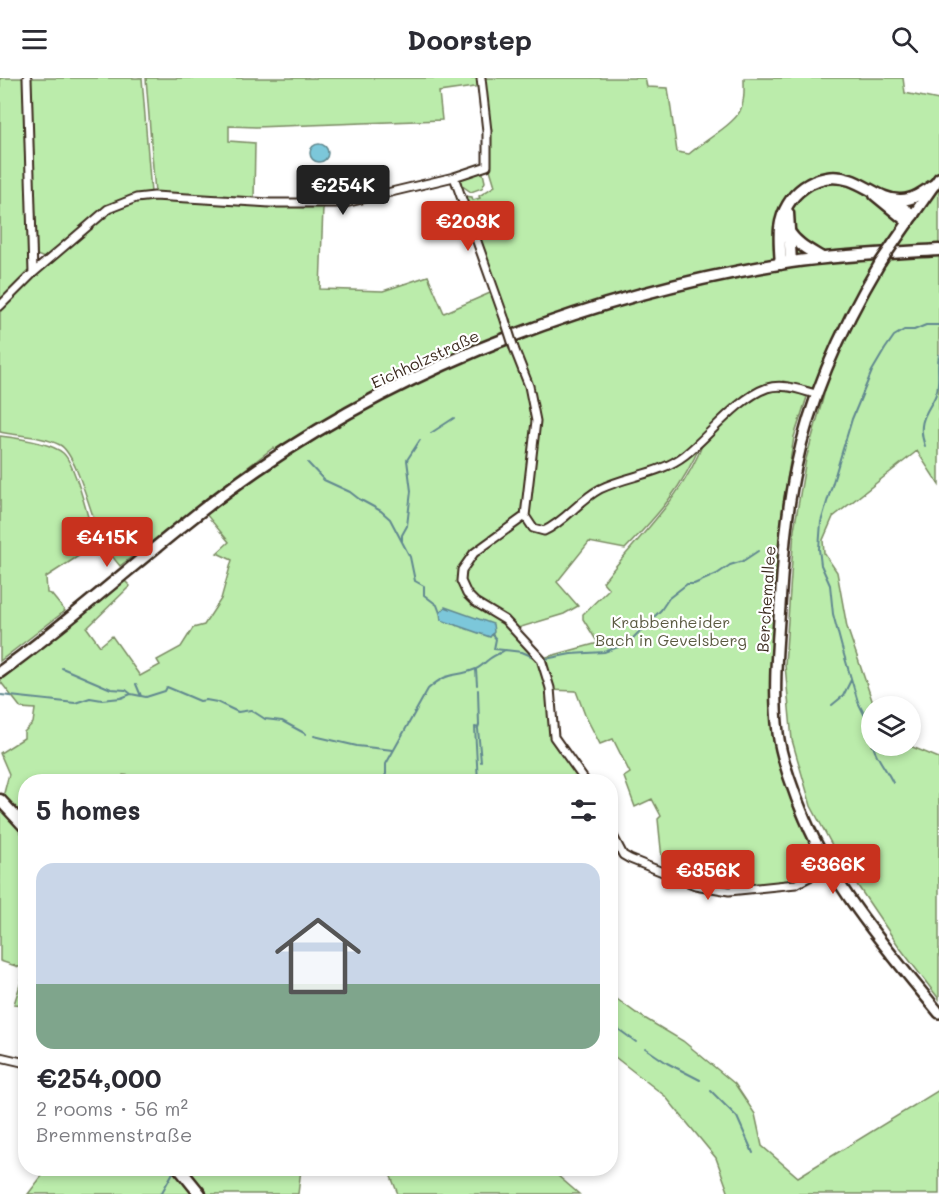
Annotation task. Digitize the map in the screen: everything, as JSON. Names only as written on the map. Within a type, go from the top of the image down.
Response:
[{"type":"main road","points":[[786,263],[780,227],[783,215],[801,188],[812,181],[837,177],[848,179],[899,201],[909,199],[936,181]]},
{"type":"main road","points":[[871,190],[878,198],[910,219]]},
{"type":"main road","points":[[890,198],[910,219]]},
{"type":"main road","points":[[786,263],[788,207]]},
{"type":"main road","points":[[788,230],[803,247],[822,258]]},
{"type":"main road","name":"Eichholzstraße","points":[[0,672],[211,502],[292,446],[363,404],[472,353],[561,319],[634,295],[717,276],[822,258],[939,250]]},
{"type":"main road","points":[[0,800],[18,819]]},
{"type":"main road","points":[[185,1176],[200,1194]]},
{"type":"street","points":[[27,78],[33,273]]},
{"type":"street","points":[[0,306],[33,273],[108,209],[136,198],[154,196],[270,203],[345,203],[454,177],[487,166],[487,131],[481,78]]},
{"type":"street","points":[[454,177],[529,386],[536,421],[525,516],[533,528],[544,531],[557,524],[599,489],[645,476],[672,463],[693,448],[746,399],[760,390],[782,385],[816,394]]},
{"type":"street","name":"Berchemallee","points":[[936,181],[880,263],[843,329],[816,394],[801,442],[788,510],[775,683],[778,735],[789,776],[806,820],[829,864],[868,923],[939,1012]]},
{"type":"street","points":[[525,516],[474,553],[462,570],[461,581],[474,602],[505,620],[541,659],[550,688],[554,737],[580,774]]},
{"type":"street","points":[[618,845],[623,855],[630,860],[711,889],[729,891],[796,884],[829,864]]},
{"type":"street","points":[[0,1057],[18,1061]]},
{"type":"green space","points":[[0,78],[24,78],[30,268],[29,273],[0,302]]},
{"type":"green space","points":[[30,78],[142,78],[151,193],[101,211],[52,255],[44,258],[37,255]]},
{"type":"green space","name":"Krabbenheider Bach in Gevelsberg","points":[[146,78],[645,78],[647,87],[668,88],[677,152],[689,154],[737,116],[743,103],[744,78],[903,78],[905,93],[939,100],[939,485],[917,451],[833,517],[823,540],[824,553],[837,572],[847,627],[871,696],[861,696],[861,756],[921,756],[921,751],[939,758],[939,999],[900,948],[839,858],[811,806],[792,740],[785,665],[794,530],[806,459],[825,391],[783,381],[776,388],[794,390],[807,397],[794,437],[783,505],[770,685],[774,739],[795,812],[819,860],[810,870],[797,878],[763,887],[711,887],[697,884],[663,869],[658,819],[661,816],[652,799],[635,807],[624,777],[630,773],[613,739],[600,744],[576,691],[549,690],[553,737],[579,774],[18,774],[18,814],[4,793],[9,774],[0,753],[24,738],[24,732],[33,723],[35,709],[21,708],[0,681],[123,579],[130,586],[87,628],[100,646],[112,636],[140,676],[160,665],[157,660],[181,647],[193,628],[204,625],[221,599],[232,560],[217,553],[229,542],[205,513],[281,459],[274,447],[120,566],[100,535],[77,471],[66,450],[46,440],[0,432],[0,309],[81,233],[105,214],[130,203],[153,198],[323,207],[320,289],[383,291],[428,276],[444,313],[497,290],[464,196],[472,197],[473,200],[480,198],[479,196],[495,186],[489,166],[481,86],[439,92],[442,120],[229,126],[229,141],[255,143],[254,200],[155,193]],"holes":[[[703,443],[684,481],[659,516],[603,582],[609,589],[583,614],[583,619],[598,643],[543,658],[545,661],[541,661],[511,630],[564,614],[578,606],[557,582],[589,542],[625,549],[669,500]]]},
{"type":"green space","points":[[480,171],[483,173],[485,182],[482,188],[471,192],[461,185],[461,178]]},
{"type":"green space","points":[[0,436],[42,443],[63,453],[72,467],[92,531],[78,535],[85,552],[46,577],[47,593],[51,594],[65,611],[0,661]]},
{"type":"green space","points":[[0,806],[18,825],[18,967],[0,961]]},
{"type":"green space","points":[[18,991],[18,1004],[14,1004]]},
{"type":"green space","points":[[618,1000],[683,1041],[735,1084],[755,1114],[762,1146],[798,1177],[939,1090],[939,1194],[729,1194],[716,1158],[665,1096],[618,1059]]},
{"type":"green space","points":[[42,1176],[179,1176],[195,1194],[28,1194]]},
{"type":"green space","points":[[190,1176],[300,1176],[298,1194],[205,1194]]},
{"type":"green space","points":[[391,1176],[558,1176],[579,1194],[398,1194]]},
{"type":"water","points":[[319,144],[325,147],[328,153],[325,159],[319,162],[313,159],[310,153],[313,147]]},
{"type":"water","points":[[445,607],[493,624],[494,632],[490,637],[441,620],[440,613]]},
{"type":"waterway","points":[[861,708],[833,614],[830,585],[821,565],[819,549],[821,522],[852,419],[872,371],[885,349],[894,336],[904,330],[914,330],[926,325],[939,325]]},
{"type":"waterway","points":[[925,446],[922,426],[937,391],[939,355]]},
{"type":"waterway","points":[[431,433],[454,418]]},
{"type":"waterway","points":[[402,542],[402,535],[407,526],[411,491],[407,460],[420,440]]},
{"type":"waterway","points":[[308,463],[324,480],[350,492],[390,519],[410,557],[415,581],[424,586],[424,595],[437,605],[440,613]]},
{"type":"waterway","points":[[545,659],[571,654],[604,652],[618,647],[633,638],[661,610],[669,598],[687,584],[694,584],[717,574],[758,551]]},
{"type":"waterway","points":[[492,634],[496,639],[494,649],[504,650]]},
{"type":"waterway","points":[[386,774],[386,764],[428,689],[435,683],[441,679],[478,668],[505,650],[522,652],[536,658]]},
{"type":"waterway","points":[[62,668],[111,689],[126,690],[131,694]]},
{"type":"waterway","points":[[476,670],[477,685]]},
{"type":"waterway","points":[[832,705],[843,696],[851,680]]},
{"type":"waterway","points":[[136,684],[141,696]]},
{"type":"waterway","points":[[1,695],[75,703],[90,698],[102,700],[121,698],[131,694],[146,697],[165,691],[167,687],[200,701],[217,702],[238,712],[251,710],[265,719],[282,721],[306,734]]},
{"type":"waterway","points":[[478,690],[479,725],[478,728],[475,727],[478,774]]},
{"type":"waterway","points":[[478,729],[481,762]]},
{"type":"waterway","points":[[314,736],[357,746],[393,750]]},
{"type":"waterway","points":[[878,756],[893,783]]},
{"type":"waterway","points":[[618,1029],[636,1042]]},
{"type":"waterway","points":[[645,1048],[667,1063],[700,1080]]},
{"type":"waterway","points":[[711,1091],[737,1117],[753,1153]]},
{"type":"waterway","points":[[161,1194],[171,1176]]}]
